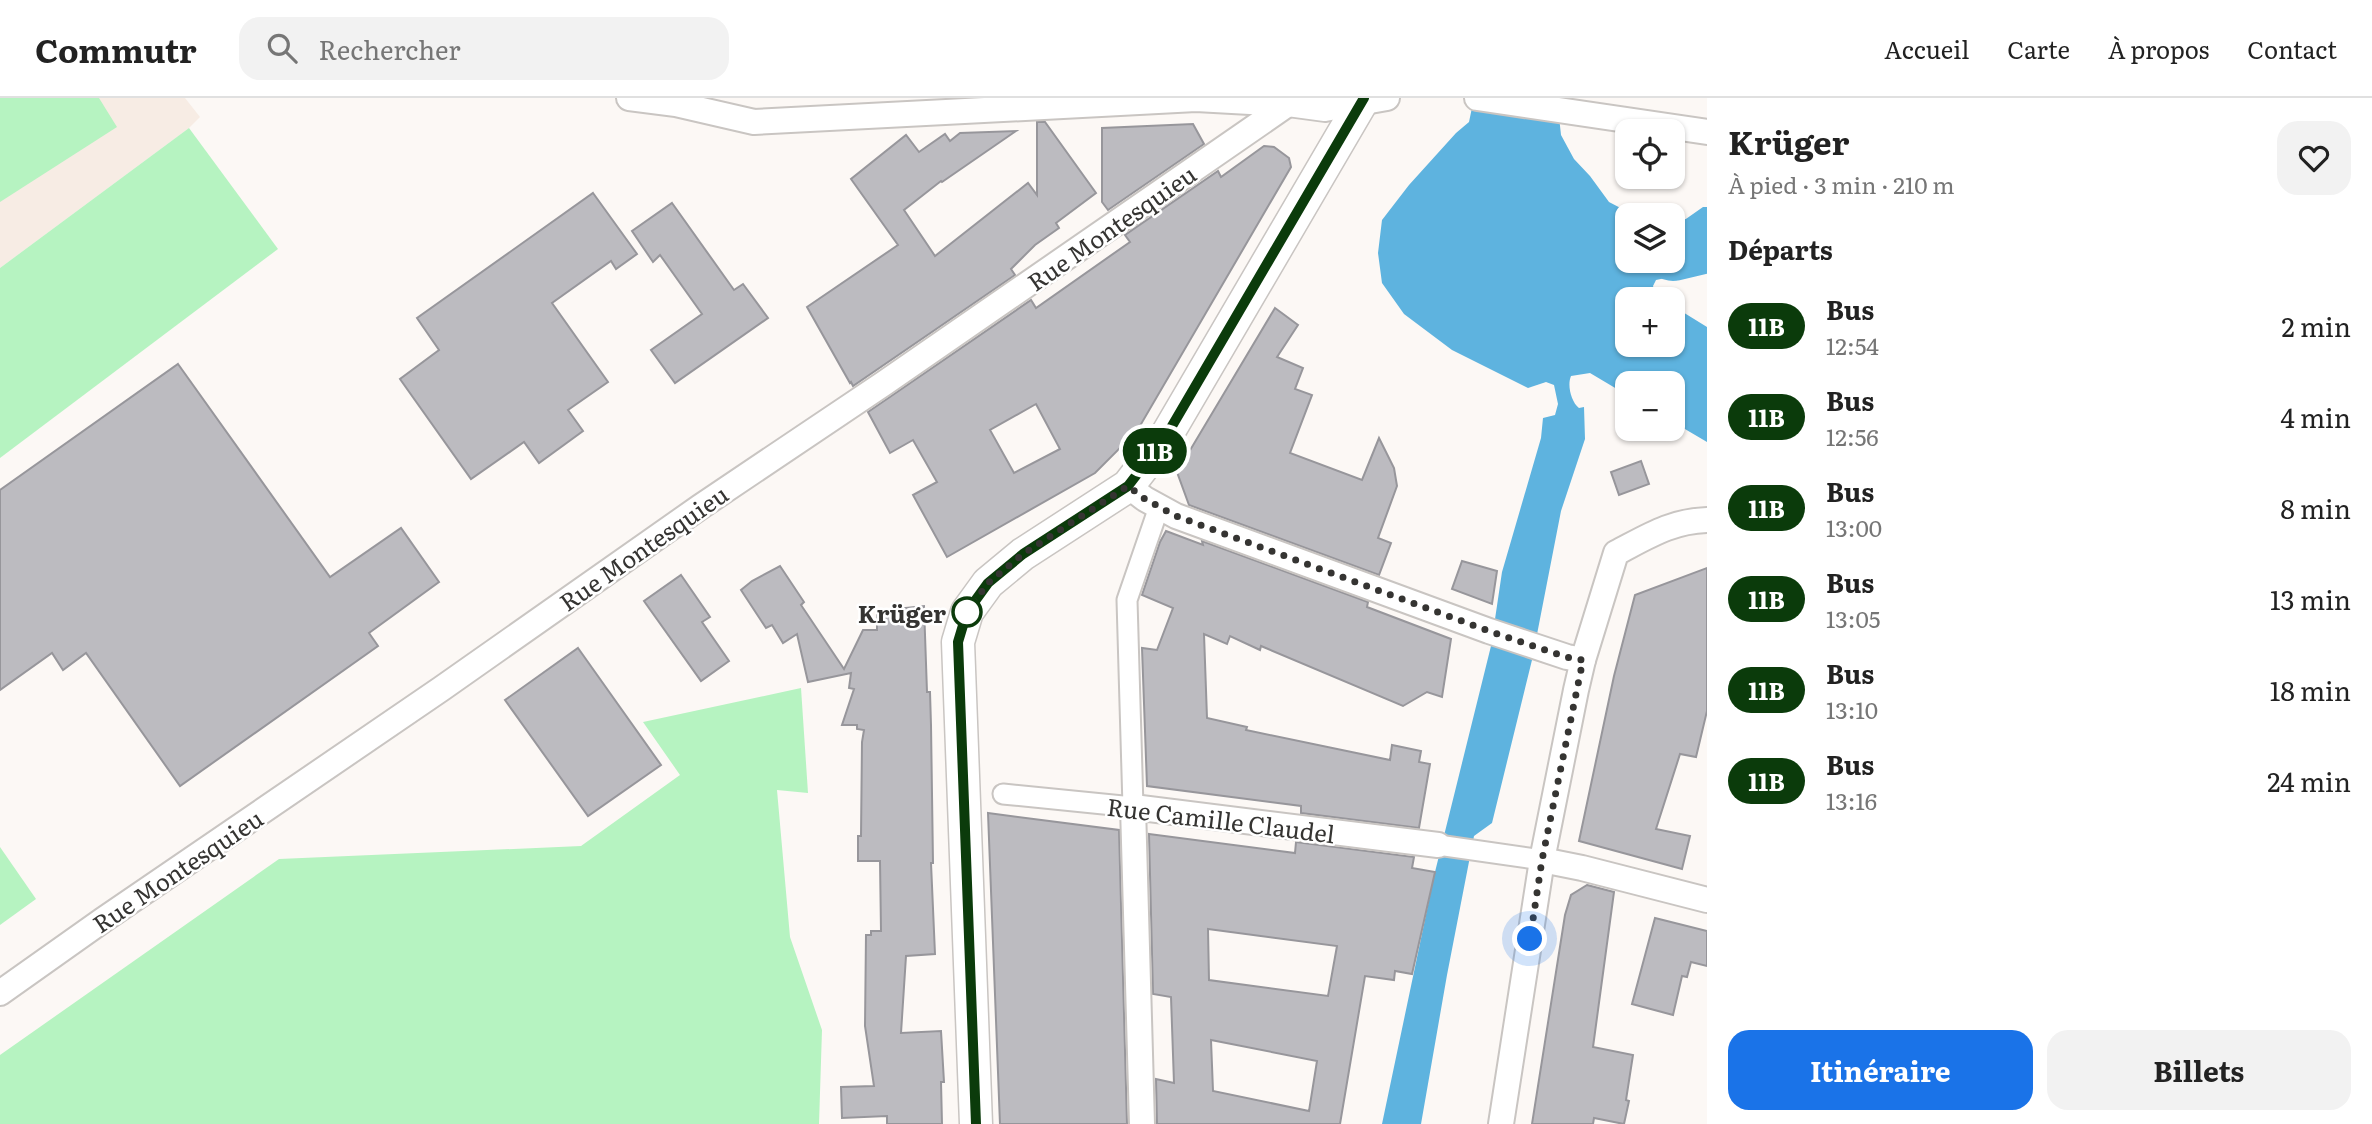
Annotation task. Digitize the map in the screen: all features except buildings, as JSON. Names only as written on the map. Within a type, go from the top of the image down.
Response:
[{"type":"street","points":[[629,98],[674,101],[754,122],[1196,99],[1287,101],[1325,109],[1371,100]]},
{"type":"street","points":[[1478,98],[1567,104],[1707,132]]},
{"type":"street","points":[[976,1124],[958,642],[967,612],[988,583],[1023,554],[1128,486],[1165,438],[1310,189],[1371,100]]},
{"type":"street","name":"Rue Montesquieu","points":[[0,993],[442,689],[699,507],[894,376],[1287,101]]},
{"type":"street","points":[[1128,486],[1145,499],[1189,521],[1489,631],[1583,660]]},
{"type":"street","points":[[1142,1124],[1127,600],[1159,507]]},
{"type":"street","points":[[1501,1124],[1542,860],[1583,660],[1616,553],[1653,533],[1685,521],[1707,520]]},
{"type":"street","name":"Rue Camille Claudel","points":[[1003,794],[1133,807],[1438,845]]},
{"type":"street","points":[[1438,845],[1582,868],[1707,900]]},
{"type":"shaded area","points":[[0,98],[185,98],[200,117],[189,128],[0,268]]},
{"type":"green space","points":[[0,98],[99,98],[117,127],[0,202]]},
{"type":"green space","points":[[189,128],[278,249],[0,458],[0,268]]},
{"type":"green space","points":[[801,688],[808,793],[777,790],[790,937],[822,1030],[819,1124],[0,1124],[0,1055],[279,859],[581,846],[680,775],[643,722]]},
{"type":"green space","points":[[0,847],[36,899],[0,925]]},
{"type":"water","points":[[1474,98],[1557,98],[1561,135],[1574,159],[1609,202],[1615,205],[1615,273],[1685,273],[1685,220],[1707,207],[1707,269],[1656,280],[1653,287],[1615,287],[1615,357],[1685,357],[1685,313],[1707,327],[1707,442],[1685,429],[1685,371],[1615,371],[1615,388],[1590,373],[1571,376],[1569,384],[1572,398],[1579,408],[1584,407],[1585,439],[1561,511],[1532,660],[1492,823],[1474,836],[1421,1124],[1382,1124],[1435,872],[1491,646],[1502,572],[1541,438],[1543,418],[1555,415],[1558,404],[1554,385],[1546,382],[1528,388],[1452,350],[1404,314],[1382,283],[1378,253],[1382,220],[1409,185],[1469,122]]},
{"type":"waterway","points":[[1685,249],[1707,244]]},
{"type":"bus line","name":"11B","points":[[976,1124],[958,642],[967,612],[988,583],[1023,554],[1128,486],[1165,438],[1364,98]]},
{"type":"place","name":"Krüger","points":[[967,612]]},
{"type":"route","points":[[967,612],[988,583],[1023,554],[1128,486],[1176,516],[1489,631],[1566,657],[1583,660],[1542,860],[1530,939]]}]
